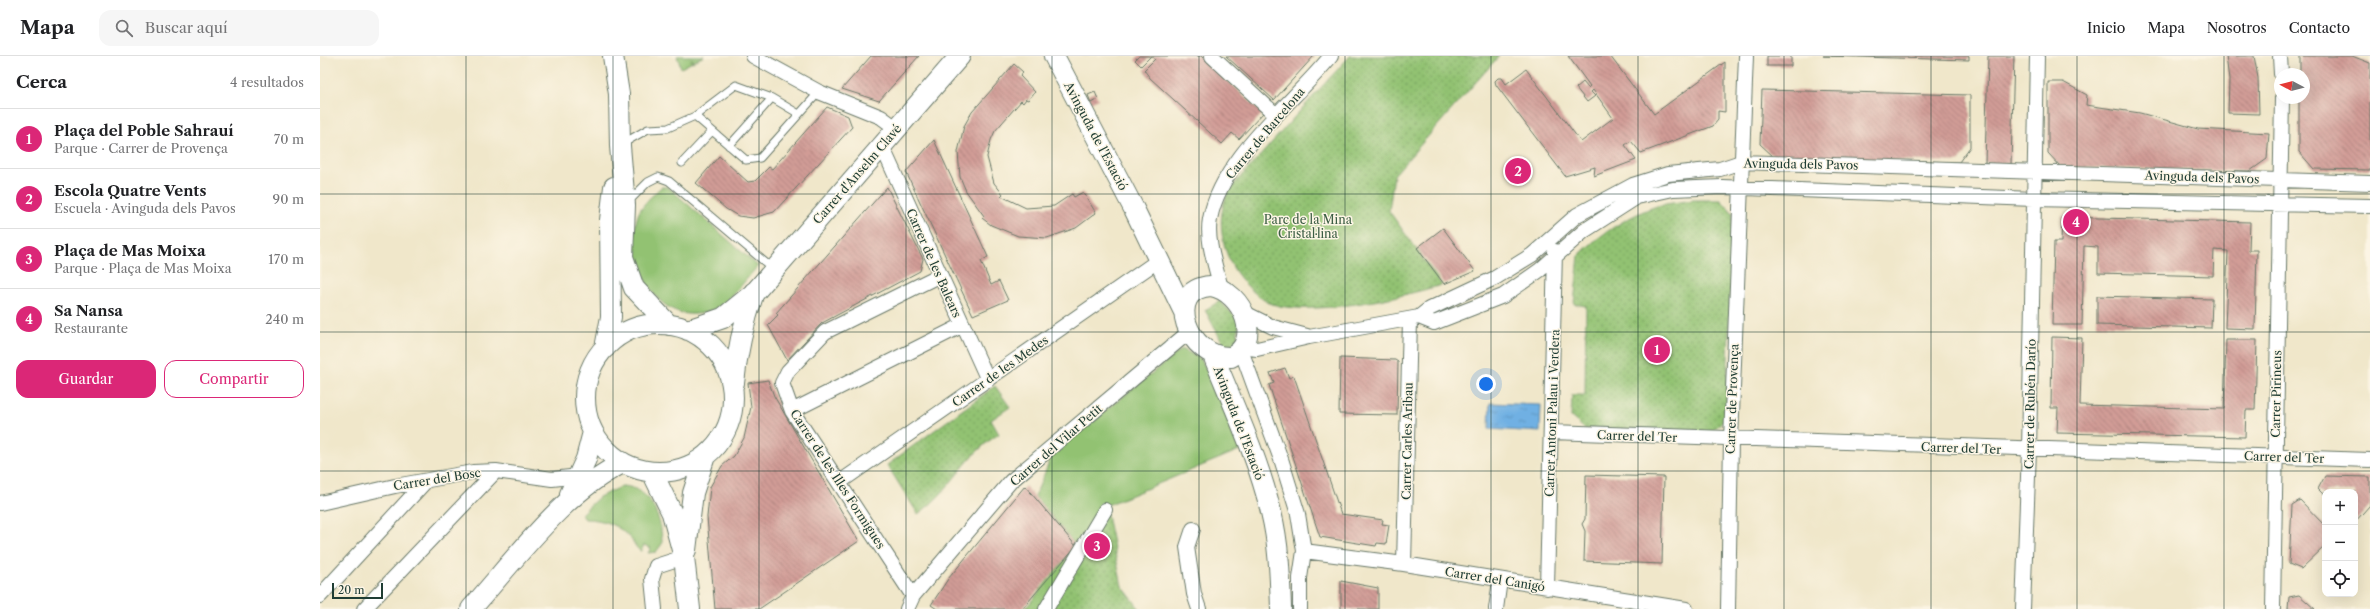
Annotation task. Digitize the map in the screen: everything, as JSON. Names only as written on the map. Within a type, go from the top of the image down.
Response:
[{"type":"main road","points":[[613,56],[619,94],[620,146],[625,205],[623,257],[634,288],[669,325]]},
{"type":"main road","name":"Carrer d'Anselm Clavé","points":[[688,330],[723,318],[755,292],[960,56]]},
{"type":"main road","name":"Avinguda de l'Estació","points":[[1054,56],[1170,280],[1184,312]]},
{"type":"main road","points":[[605,348],[611,317],[610,220],[620,146]]},
{"type":"main road","points":[[1170,280],[1201,287],[1221,288],[1238,301],[1247,324],[1241,348],[1231,357],[1213,355],[1200,347],[1189,332],[1184,312],[1188,297],[1201,287]]},
{"type":"main road","name":"Carrer d'Anselm Clavé","points":[[732,395],[737,354],[744,322],[755,292]]},
{"type":"main road","points":[[651,324],[669,325],[688,330],[704,340],[718,354],[727,370],[732,395],[731,416],[719,441],[705,456],[680,469],[652,472],[623,463],[606,451],[593,432],[586,410],[585,388],[592,367],[605,348],[618,336],[634,328],[651,324]]},
{"type":"main road","name":"Avinguda de l'Estació","points":[[1213,355],[1256,460],[1272,513],[1280,572],[1281,609]]},
{"type":"main road","points":[[564,505],[580,476],[593,432]]},
{"type":"main road","points":[[684,557],[693,493],[705,456]]},
{"type":"main road","points":[[471,609],[564,505],[590,481],[623,463]]},
{"type":"main road","points":[[652,472],[672,513],[684,557],[690,609]]},
{"type":"street","points":[[753,56],[819,92],[881,117],[896,128]]},
{"type":"street","points":[[1212,56],[1276,115]]},
{"type":"street","name":"Carrer de Provença","points":[[1728,609],[1730,440],[1746,56]]},
{"type":"street","points":[[2034,199],[2033,171],[2037,56]]},
{"type":"street","points":[[2280,56],[2281,68]]},
{"type":"street","name":"Carrer de Barcelona","points":[[1221,288],[1210,241],[1210,220],[1216,198],[1227,176],[1276,115],[1329,57]]},
{"type":"street","name":"Carrer Pirineus","points":[[2273,609],[2282,104]]},
{"type":"street","name":"Carrer de les Balears","points":[[882,146],[988,380]]},
{"type":"street","name":"Avinguda dels Pavos","points":[[1241,348],[1257,349],[1309,337],[1415,318],[1429,309],[1495,278],[1532,255],[1577,216],[1633,184],[1668,174],[1720,169],[1741,162],[2370,183]]},
{"type":"street","name":"Avinguda dels Pavos","points":[[1415,318],[1434,323],[1502,296],[1540,270],[1584,231],[1637,197],[1673,189],[1740,188],[2034,199],[2370,206]]},
{"type":"street","name":"Carrer de Rubén Darío","points":[[2023,609],[2029,450],[2034,199]]},
{"type":"street","name":"Carrer Antoni Palau i Verdera","points":[[1547,588],[1556,256],[1552,239]]},
{"type":"street","name":"Carrer de les Medes","points":[[840,482],[1159,260]]},
{"type":"street","name":"Carrer de les Illes Formigues","points":[[913,596],[840,482],[792,411],[782,383],[788,371],[825,332],[940,275]]},
{"type":"street","name":"Avinguda dels Pavos","points":[[1243,312],[1272,327],[1309,337]]},
{"type":"street","name":"Carrer Carles Aribau","points":[[1404,564],[1415,318]]},
{"type":"street","points":[[792,411],[963,325]]},
{"type":"street","name":"Carrer del Vilar Petit","points":[[907,609],[913,596],[1011,481],[1189,332]]},
{"type":"street","points":[[1241,348],[1282,462],[1298,514],[1304,550],[1300,578],[1300,609]]},
{"type":"street","name":"Carrer del Ter","points":[[1551,432],[1730,440],[2370,460]]},
{"type":"street","points":[[364,609],[496,471]]},
{"type":"street","name":"Carrer del Bosc","points":[[320,503],[395,486],[425,482],[473,472],[496,471],[552,479],[580,476]]},
{"type":"street","points":[[320,596],[425,482]]},
{"type":"street","points":[[1046,609],[1105,510]]},
{"type":"street","points":[[1193,529],[1187,547],[1194,594],[1199,609]]},
{"type":"street","name":"Carrer del Canigó","points":[[1304,550],[1404,564],[1686,609]]},
{"type":"street","points":[[655,609],[652,579],[656,566],[684,557]]},
{"type":"street","points":[[1286,609],[1300,578]]},
{"type":"street","points":[[1496,609],[1500,580]]},
{"type":"lane","points":[[620,146],[648,129],[668,128],[695,116],[736,85],[772,98],[799,114]]},
{"type":"lane","points":[[695,116],[746,160],[760,158],[819,92]]},
{"type":"lane","points":[[729,146],[772,98]]},
{"type":"lane","points":[[682,162],[712,132]]},
{"type":"lane","points":[[625,205],[648,182],[658,177],[669,181],[774,270]]},
{"type":"green space","points":[[677,56],[704,56],[681,68]]},
{"type":"green space","name":"Parc de la Mina Cristal·lina","points":[[1350,56],[1499,56],[1394,175],[1389,211],[1442,285],[1381,300],[1333,307],[1289,307],[1272,304],[1253,292],[1241,279],[1232,265],[1222,236],[1221,221],[1226,197],[1236,181],[1255,162],[1315,93]]},
{"type":"green space","points":[[661,187],[668,187],[758,266],[727,301],[703,313],[685,314],[670,308],[657,297],[646,283],[639,266],[635,249],[635,231],[638,215],[651,196]]},
{"type":"green space","points":[[1693,200],[1721,200],[1733,213],[1726,419],[1708,435],[1585,429],[1571,417],[1572,395],[1585,395],[1586,306],[1574,304],[1579,255],[1605,233],[1625,220],[1657,206]]},
{"type":"green space","points":[[1220,301],[1239,321],[1237,340],[1226,349],[1205,310]]},
{"type":"green space","points":[[1182,349],[1201,359],[1222,397],[1242,449],[1105,506],[1044,609],[1025,609],[1076,546],[1035,496],[1053,453]]},
{"type":"green space","points":[[995,386],[1010,407],[991,420],[999,434],[976,452],[939,495],[918,514],[887,465]]},
{"type":"green space","points":[[622,486],[632,488],[640,492],[653,506],[660,524],[662,544],[656,552],[648,553],[651,548],[644,545],[641,551],[639,550],[631,539],[621,530],[598,520],[585,519],[581,514],[599,497]]},
{"type":"green space","points":[[1105,506],[1122,586],[1140,609],[1044,609]]},
{"type":"water","points":[[1490,403],[1541,405],[1540,432],[1489,429]]},
{"type":"building","points":[[871,56],[919,56],[879,101],[842,89]]},
{"type":"building","points":[[1139,56],[1151,56],[1141,66],[1135,60]]},
{"type":"building","points":[[1151,56],[1201,56],[1263,113],[1239,139],[1232,133],[1222,144],[1150,78],[1144,70],[1155,59]]},
{"type":"building","points":[[1226,56],[1314,56],[1274,100]]},
{"type":"building","points":[[1568,56],[1610,56],[1654,114],[1725,62],[1725,112],[1718,111],[1718,120],[1713,126],[1641,153],[1631,141],[1625,145],[1636,160],[1594,176],[1595,167],[1565,176],[1496,85],[1495,81],[1498,78],[1502,78],[1506,84],[1526,69],[1581,142],[1613,118],[1593,90],[1591,92],[1595,96],[1587,102],[1576,88],[1583,82],[1588,88],[1590,86]]},
{"type":"building","points":[[1767,56],[1791,56],[1791,66],[1767,66]]},
{"type":"building","points":[[1823,56],[1969,56],[1969,60]]},
{"type":"building","points":[[1988,56],[2014,56],[2011,164],[1985,163]]},
{"type":"building","points":[[2226,56],[2254,56],[2258,78],[2259,114],[2228,113],[2229,80]]},
{"type":"building","points":[[2300,56],[2352,56],[2370,63],[2370,170],[2314,169],[2299,152],[2299,104],[2310,104],[2310,68],[2300,68]]},
{"type":"building","points":[[1014,64],[1023,72],[1020,76],[1035,92],[1028,100],[1026,99],[1023,103],[1021,101],[995,131],[991,140],[987,157],[994,183],[1003,194],[1001,196],[1026,208],[1054,206],[1072,194],[1074,197],[1083,192],[1096,213],[1076,228],[1047,238],[1018,236],[991,225],[982,218],[984,216],[966,191],[960,177],[958,152],[964,126],[972,112]]},
{"type":"building","points":[[2048,82],[2063,82],[2087,95],[2086,105],[2140,113],[2198,129],[2269,133],[2267,159],[2250,171],[2061,167],[2048,153]]},
{"type":"building","points":[[1762,90],[1970,95],[1970,147],[1959,162],[1774,157],[1760,144]]},
{"type":"building","points":[[1095,92],[1098,99],[1091,103],[1088,95]]},
{"type":"building","points":[[827,107],[848,116],[852,127],[774,212],[753,218],[738,216],[726,209],[696,183],[719,156],[748,182],[755,181],[769,167],[772,169]]},
{"type":"building","points":[[934,140],[988,257],[981,261],[991,285],[999,281],[1008,300],[973,315],[906,172]]},
{"type":"building","points":[[887,187],[923,259],[920,271],[822,323],[787,360],[768,325],[778,315],[776,313]]},
{"type":"building","points":[[2062,217],[2250,222],[2249,250],[2257,250],[2255,329],[2225,328],[2228,251],[2214,250],[2213,276],[2098,273],[2098,247],[2084,246],[2082,325],[2052,325],[2054,242],[2061,242]]},
{"type":"building","points":[[1443,228],[1475,271],[1444,284],[1417,248]]},
{"type":"building","points":[[2097,296],[2212,299],[2211,328],[2097,325]]},
{"type":"building","points":[[2052,337],[2082,338],[2080,405],[2224,409],[2226,340],[2257,340],[2255,410],[2246,410],[2245,437],[2057,433],[2058,408],[2051,408]]},
{"type":"building","points":[[1340,358],[1395,360],[1398,362],[1397,415],[1339,414]]},
{"type":"building","points":[[1285,368],[1289,378],[1294,376],[1341,514],[1383,520],[1382,524],[1389,525],[1386,544],[1377,543],[1376,546],[1320,537],[1269,385],[1274,383],[1270,373]]},
{"type":"building","points":[[768,380],[774,396],[859,541],[759,609],[715,609],[707,517],[710,487],[722,466],[734,456],[744,438],[751,407],[748,383]]},
{"type":"building","points":[[1586,475],[1664,477],[1662,564],[1584,561],[1585,531],[1582,524],[1585,519]]},
{"type":"building","points":[[2325,476],[2370,477],[2370,505],[2358,519],[2358,489],[2322,489],[2322,493],[2318,489]]},
{"type":"building","points":[[1025,486],[1076,546],[1022,609],[937,609],[931,605],[948,579]]},
{"type":"building","points":[[2300,500],[2322,523],[2322,549],[2301,569],[2289,564],[2292,505]]},
{"type":"building","points":[[1341,581],[1378,588],[1378,609],[1341,609]]},
{"type":"building","points":[[2299,595],[2315,609],[2288,609],[2289,597]]},
{"type":"place","name":"Escola Quatre Vents","points":[[1518,171]]},
{"type":"place","name":"Sa Nansa","points":[[2076,222]]},
{"type":"place","name":"Plaça del Poble Sahrauí","points":[[1657,350]]},
{"type":"place","name":"Plaça de Mas Moixa","points":[[1097,546]]}]
